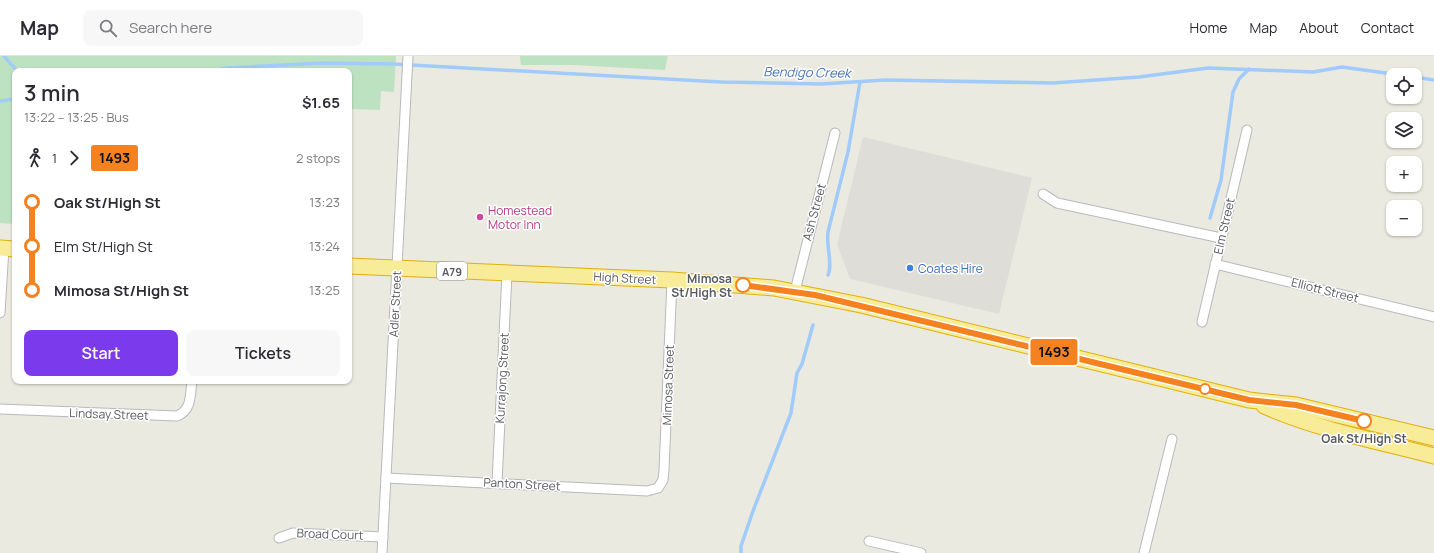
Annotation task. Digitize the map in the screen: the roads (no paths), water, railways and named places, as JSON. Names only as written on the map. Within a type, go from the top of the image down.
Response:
[{"type":"highway","name":"High Street","points":[[352,266],[672,280],[739,284],[795,292],[861,305],[1249,400],[1296,405],[1434,438]]},
{"type":"highway","name":"High Street","points":[[1249,400],[1288,417],[1434,456]]},
{"type":"street","name":"Adler Street","points":[[382,553],[408,56]]},
{"type":"street","name":"Elm Street","points":[[1202,322],[1247,130]]},
{"type":"street","name":"Ash Street","points":[[795,292],[835,133]]},
{"type":"street","points":[[1043,194],[1057,203],[1221,238]]},
{"type":"street","points":[[0,313],[6,248]]},
{"type":"street","name":"Elliott Street","points":[[1215,264],[1434,317]]},
{"type":"street","name":"Kurrajong Street","points":[[497,483],[507,273]]},
{"type":"street","name":"Mimosa Street","points":[[658,488],[663,480],[664,470],[672,280]]},
{"type":"street","name":"Lindsay Street","points":[[0,409],[177,416],[186,410],[192,384]]},
{"type":"street","points":[[1144,553],[1172,439]]},
{"type":"street","name":"Panton Street","points":[[386,478],[647,491],[658,488]]},
{"type":"street","name":"Broad Court","points":[[279,538],[293,533],[383,537]]},
{"type":"street","points":[[869,541],[921,553]]},
{"type":"waterway","points":[[4,56],[14,68]]},
{"type":"waterway","name":"Bendigo Creek","points":[[227,68],[323,63],[393,64],[721,82],[821,84],[885,80],[1053,83],[1139,77],[1208,68],[1313,72],[1342,67],[1386,73]]},
{"type":"waterway","points":[[1210,218],[1221,180],[1233,92],[1239,79],[1249,69]]},
{"type":"waterway","name":"Bendigo Creek","points":[[1422,78],[1434,80]]},
{"type":"waterway","points":[[828,275],[830,266],[828,232],[848,152],[860,82]]},
{"type":"waterway","name":"Bendigo Creek","points":[[0,101],[12,99]]},
{"type":"waterway","points":[[741,553],[741,546],[753,511],[791,413],[797,373],[802,364],[813,325]]},
{"type":"place","name":"Homestead Motor Inn","points":[[480,217]]},
{"type":"place","name":"Coates Hire","points":[[910,268]]},
{"type":"place","name":"Mimosa St/High St","points":[[743,285]]},
{"type":"place","name":"Oak St/High St","points":[[1364,421]]}]
